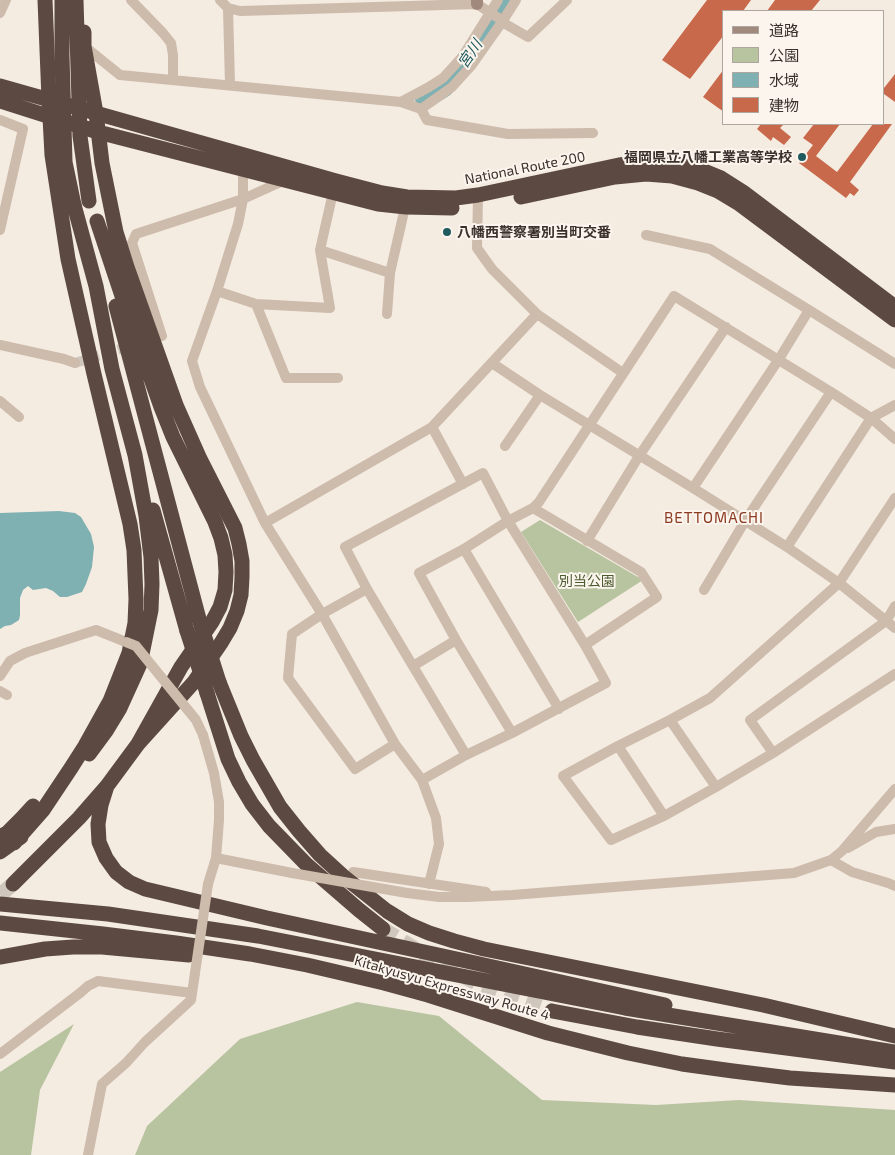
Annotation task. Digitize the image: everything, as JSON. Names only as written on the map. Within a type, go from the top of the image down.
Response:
[{"type":"highway","points":[[0,852],[7,840],[7,833],[36,803],[98,721],[110,700],[119,678],[128,653],[135,624],[134,550],[130,524],[68,259],[52,155],[45,0]]},
{"type":"highway","points":[[62,0],[65,162],[82,203],[97,221],[161,407],[183,459],[215,522],[225,555],[225,590],[220,608],[181,668],[138,744]]},
{"type":"highway","points":[[7,840],[31,828],[46,812],[106,731],[120,708],[140,664],[151,610],[151,557],[146,516],[135,455],[112,370],[82,203],[76,0]]},
{"type":"highway","points":[[13,884],[79,818],[138,744],[194,682],[222,643],[230,628],[239,603],[242,577],[242,561],[234,528],[196,451],[176,405],[116,232],[107,191],[84,46],[84,0]]},
{"type":"highway","name":"National Route 200","points":[[0,86],[96,113],[287,174],[334,187],[378,204],[406,202],[431,208],[616,177],[646,174],[672,176],[718,191],[738,203],[895,320]]},
{"type":"highway","name":"National Route 200","points":[[0,101],[98,132],[243,170],[287,174]]},
{"type":"highway","name":"National Route 200","points":[[478,200],[619,164],[646,162],[674,163],[699,169],[721,178],[743,192],[895,307]]},
{"type":"highway","points":[[97,221],[118,316],[199,619],[219,682],[241,736],[280,807],[320,855],[387,911],[408,924],[437,936],[484,949],[763,1006],[895,1036]]},
{"type":"highway","points":[[112,370],[187,631],[228,759],[239,782],[252,804],[269,826],[307,865],[383,929]]},
{"type":"highway","points":[[106,786],[100,805],[99,842],[106,858],[116,872],[128,882],[145,889],[266,918],[625,996],[780,1034]]},
{"type":"highway","name":"Kitakyusyu Expressway Route 4","points":[[0,904],[108,914],[258,936],[624,1008],[895,1052]]},
{"type":"highway","name":"Kitakyusyu Expressway Route 4","points":[[0,923],[176,943],[308,965],[384,983],[548,1032],[637,1055],[682,1064],[790,1078],[895,1085]]},
{"type":"highway","points":[[0,957],[45,949],[102,947],[308,965]]},
{"type":"highway","points":[[552,1011],[637,1027],[895,1062]]},
{"type":"street","points":[[0,13],[6,0]]},
{"type":"street","points":[[131,0],[163,32],[171,43],[173,80]]},
{"type":"street","points":[[220,0],[228,8],[240,11],[310,5],[477,2],[496,17],[528,37],[567,0]]},
{"type":"street","points":[[421,109],[452,87],[471,66],[496,17],[498,0]]},
{"type":"street","points":[[401,102],[443,78],[496,17],[516,0]]},
{"type":"street","points":[[228,8],[230,85]]},
{"type":"street","points":[[84,46],[120,75],[401,102],[421,109],[427,120],[508,134],[593,133]]},
{"type":"street","points":[[0,120],[23,129],[0,230]]},
{"type":"street","points":[[243,170],[242,199],[238,224],[192,361],[200,387],[264,523],[322,614],[395,744],[422,780],[436,818],[439,844],[429,884]]},
{"type":"street","points":[[162,336],[132,243],[136,234],[242,199],[287,174]]},
{"type":"street","points":[[216,291],[256,304],[330,308],[320,250],[334,187]]},
{"type":"street","points":[[478,200],[477,248],[492,269],[536,314],[623,372]]},
{"type":"street","points":[[387,314],[390,273],[406,202]]},
{"type":"street","points":[[646,235],[710,249],[895,364]]},
{"type":"street","points":[[320,250],[390,273]]},
{"type":"street","points":[[512,733],[456,640],[419,573],[532,508],[539,502],[674,296],[831,392],[871,418],[895,439]]},
{"type":"street","points":[[256,304],[286,378],[338,378]]},
{"type":"street","points":[[693,488],[779,359],[809,310]]},
{"type":"street","points":[[264,523],[432,428],[536,314]]},
{"type":"street","points":[[587,541],[639,456],[726,327]]},
{"type":"street","points":[[0,346],[75,363]]},
{"type":"street","points":[[492,362],[540,395],[786,547],[839,583],[895,628]]},
{"type":"street","points":[[704,590],[745,521],[831,392]]},
{"type":"street","points":[[505,446],[540,395]]},
{"type":"street","points":[[0,401],[20,417]]},
{"type":"street","points":[[786,547],[871,418],[895,404]]},
{"type":"street","points":[[432,428],[463,484]]},
{"type":"street","points":[[422,780],[466,755],[559,709],[606,683],[508,521],[482,473],[345,547],[367,589],[466,755]]},
{"type":"street","points":[[895,498],[839,583],[710,698],[564,776],[611,840],[664,816],[716,787],[773,753],[895,674]]},
{"type":"street","points":[[532,508],[641,572],[658,597],[585,646]]},
{"type":"street","points":[[464,548],[559,709]]},
{"type":"street","points":[[367,589],[322,614],[292,634],[288,678],[355,769],[395,744]]},
{"type":"street","points":[[773,753],[750,720],[886,620],[895,606]]},
{"type":"street","points":[[0,676],[10,661],[25,653],[96,630],[136,646],[196,720],[204,735],[214,773],[219,802],[216,858],[208,884],[191,1000],[102,1084],[88,1155]]},
{"type":"street","points":[[413,666],[456,640]]},
{"type":"street","points":[[670,720],[716,787]]},
{"type":"street","points":[[618,746],[664,816]]},
{"type":"street","points":[[842,851],[895,788]]},
{"type":"street","points":[[216,858],[407,893],[439,897],[512,895],[794,873],[831,860],[842,851],[876,832],[895,829]]},
{"type":"street","points":[[831,860],[852,872],[895,886]]},
{"type":"street","points":[[353,872],[512,895]]},
{"type":"street","points":[[0,1054],[88,986],[98,981],[192,993]]},
{"type":"green space","name":"別当公園","points":[[540,520],[643,580],[578,622],[521,532]]},
{"type":"green space","points":[[357,1002],[439,1016],[542,1100],[656,1105],[739,1100],[895,1110],[895,1155],[135,1155],[147,1126],[240,1039]]},
{"type":"green space","points":[[74,1024],[40,1090],[31,1155],[0,1155],[0,1072]]},
{"type":"water","points":[[59,511],[75,513],[81,517],[91,534],[94,547],[92,567],[82,592],[67,597],[60,597],[46,588],[33,590],[28,586],[23,590],[20,598],[19,620],[0,629],[0,513]]},
{"type":"building","points":[[707,0],[751,0],[744,10],[722,10],[722,38],[690,79],[662,60]]},
{"type":"building","points":[[775,0],[820,0],[812,10],[768,10]]},
{"type":"building","points":[[722,72],[722,111],[703,97]]},
{"type":"building","points":[[895,74],[895,102],[885,95],[885,87]]},
{"type":"building","points":[[892,124],[850,182],[859,190],[854,196],[850,193],[846,198],[799,163],[813,145],[803,138],[813,125],[839,125],[816,156],[837,172],[872,125]]},
{"type":"building","points":[[760,125],[783,125],[780,128],[791,137],[784,145],[773,137],[771,141],[757,129]]},
{"type":"waterway","name":"宮川","points":[[425,99],[444,87],[460,69],[506,0]]},
{"type":"tunnel","points":[[75,363],[133,345]]},
{"type":"tunnel","points":[[0,895],[13,884]]},
{"type":"tunnel","points":[[383,929],[433,960],[480,985],[552,1011]]},
{"type":"place","name":"福岡県立八幡工業高等学校","points":[[802,157]]},
{"type":"place","name":"八幡西警察署別当町交番","points":[[447,232]]},
{"type":"district","name":"BETTOMACHI","points":[[714,518]]}]
